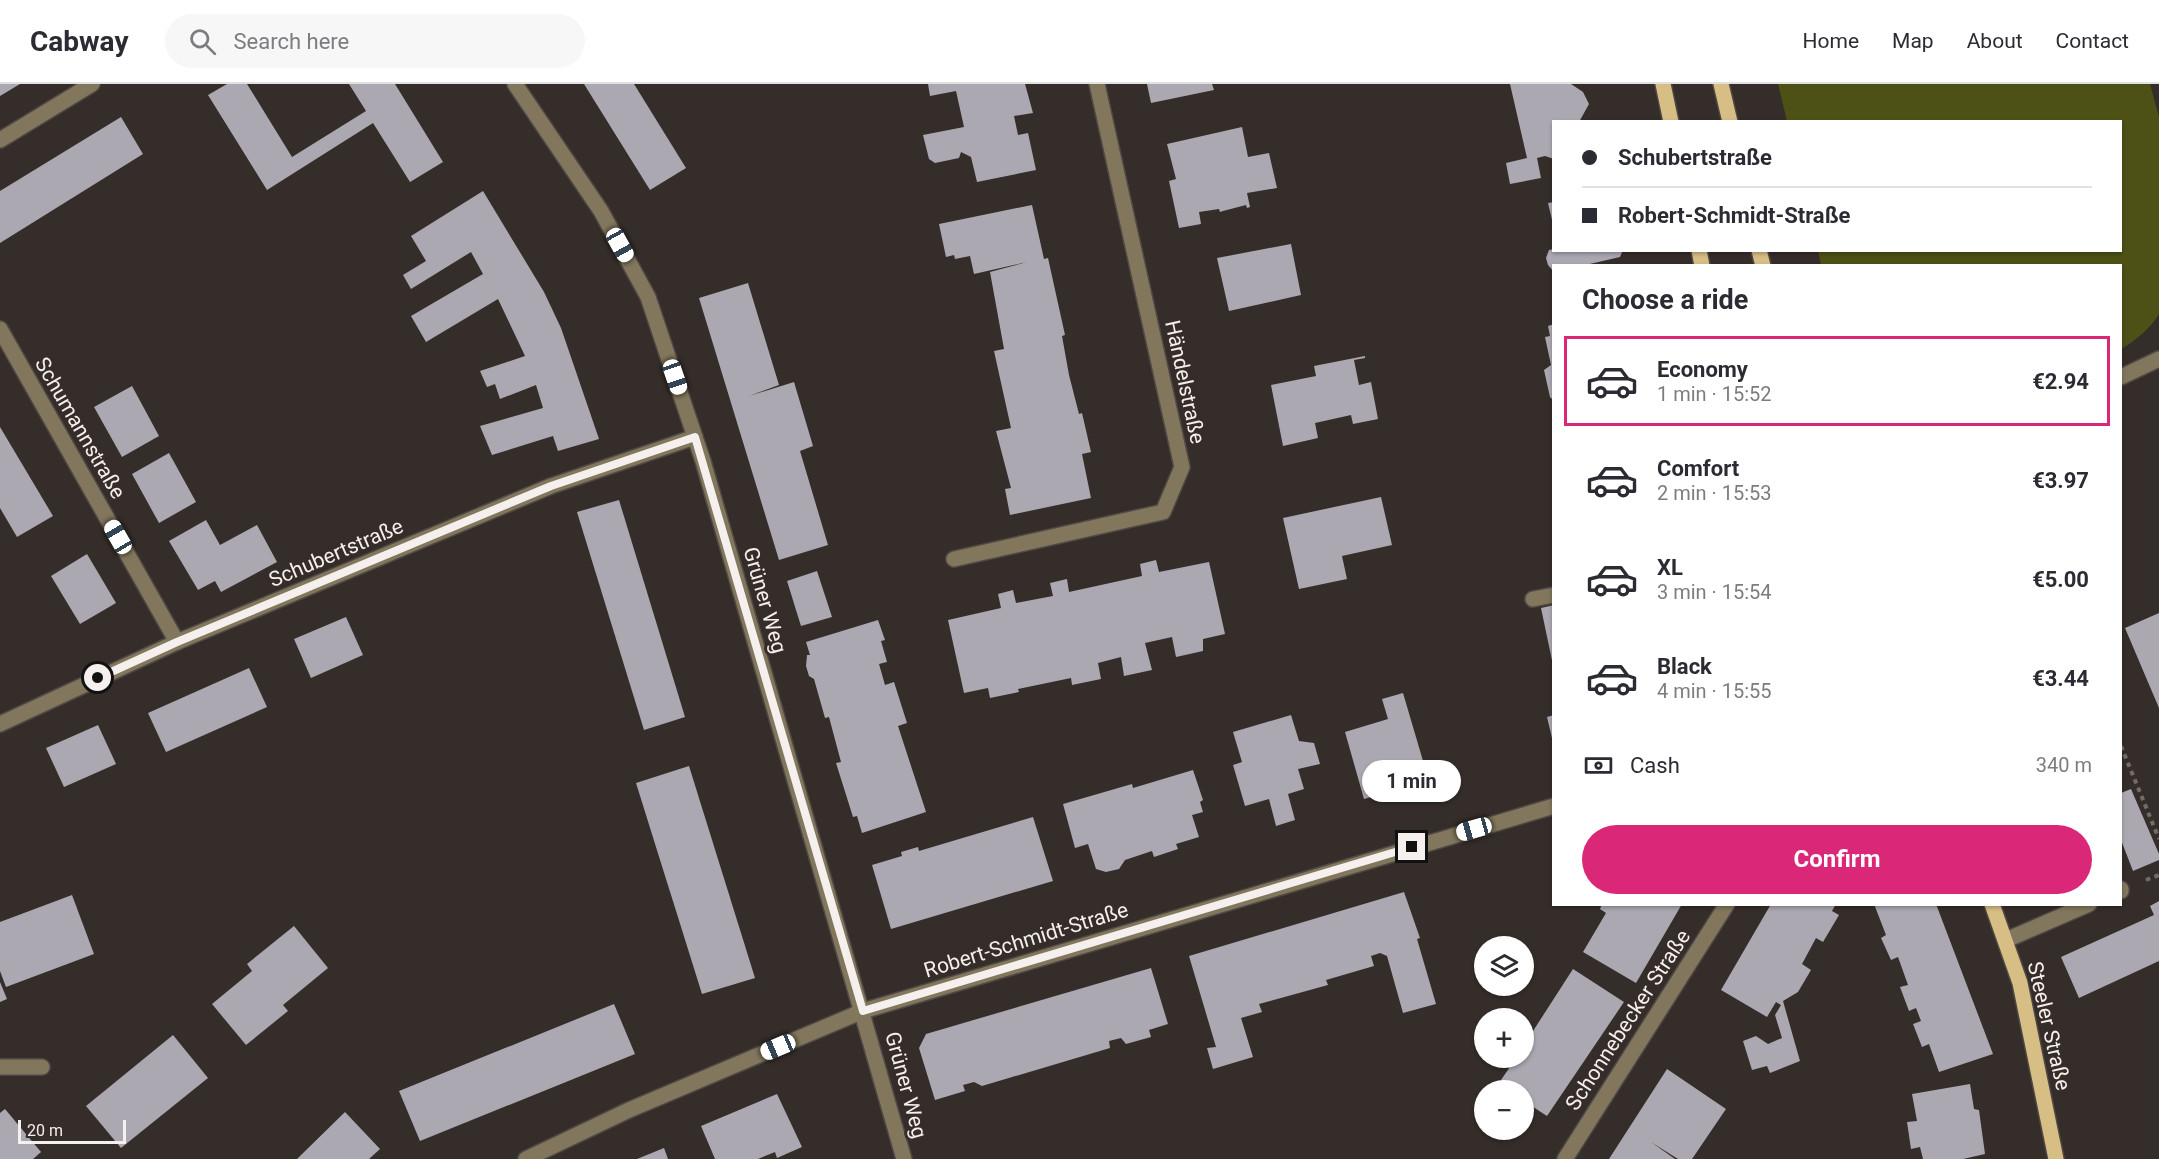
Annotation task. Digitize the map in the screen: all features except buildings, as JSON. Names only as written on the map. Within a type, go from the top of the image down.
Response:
[{"type":"main road","points":[[1663,84],[1671,120]]},
{"type":"main road","points":[[1721,84],[1730,120]]},
{"type":"main road","name":"Steeler Straße","points":[[1993,906],[2023,994],[2056,1159]]},
{"type":"street","points":[[0,140],[92,84]]},
{"type":"street","name":"Grüner Weg","points":[[515,84],[600,211],[648,297],[695,437],[904,1159]]},
{"type":"street","name":"Händelstraße","points":[[954,559],[1163,512],[1182,467],[1097,84]]},
{"type":"street","name":"Schumannstraße","points":[[0,329],[177,642]]},
{"type":"street","points":[[2122,377],[2159,359]]},
{"type":"street","name":"Schubertstraße","points":[[0,723],[177,642],[551,486],[695,437]]},
{"type":"street","points":[[1533,599],[1552,595]]},
{"type":"street","name":"Robert-Schmidt-Straße","points":[[526,1159],[629,1110],[863,1011],[1552,807]]},
{"type":"street","name":"Schonnebecker Straße","points":[[1564,1159],[1726,906]]},
{"type":"street","points":[[2006,940],[2084,906]]},
{"type":"street","points":[[0,1067],[42,1067]]},
{"type":"path","points":[[2122,748],[2159,839]]},
{"type":"green space","points":[[1778,84],[2150,84],[2159,117],[2159,314],[2142,334],[2122,348],[2122,264],[1821,264],[1818,252],[2122,252],[2122,120],[1787,120]]},
{"type":"route","points":[[98,678],[177,642],[551,486],[695,437],[863,1011],[1412,847]]}]
